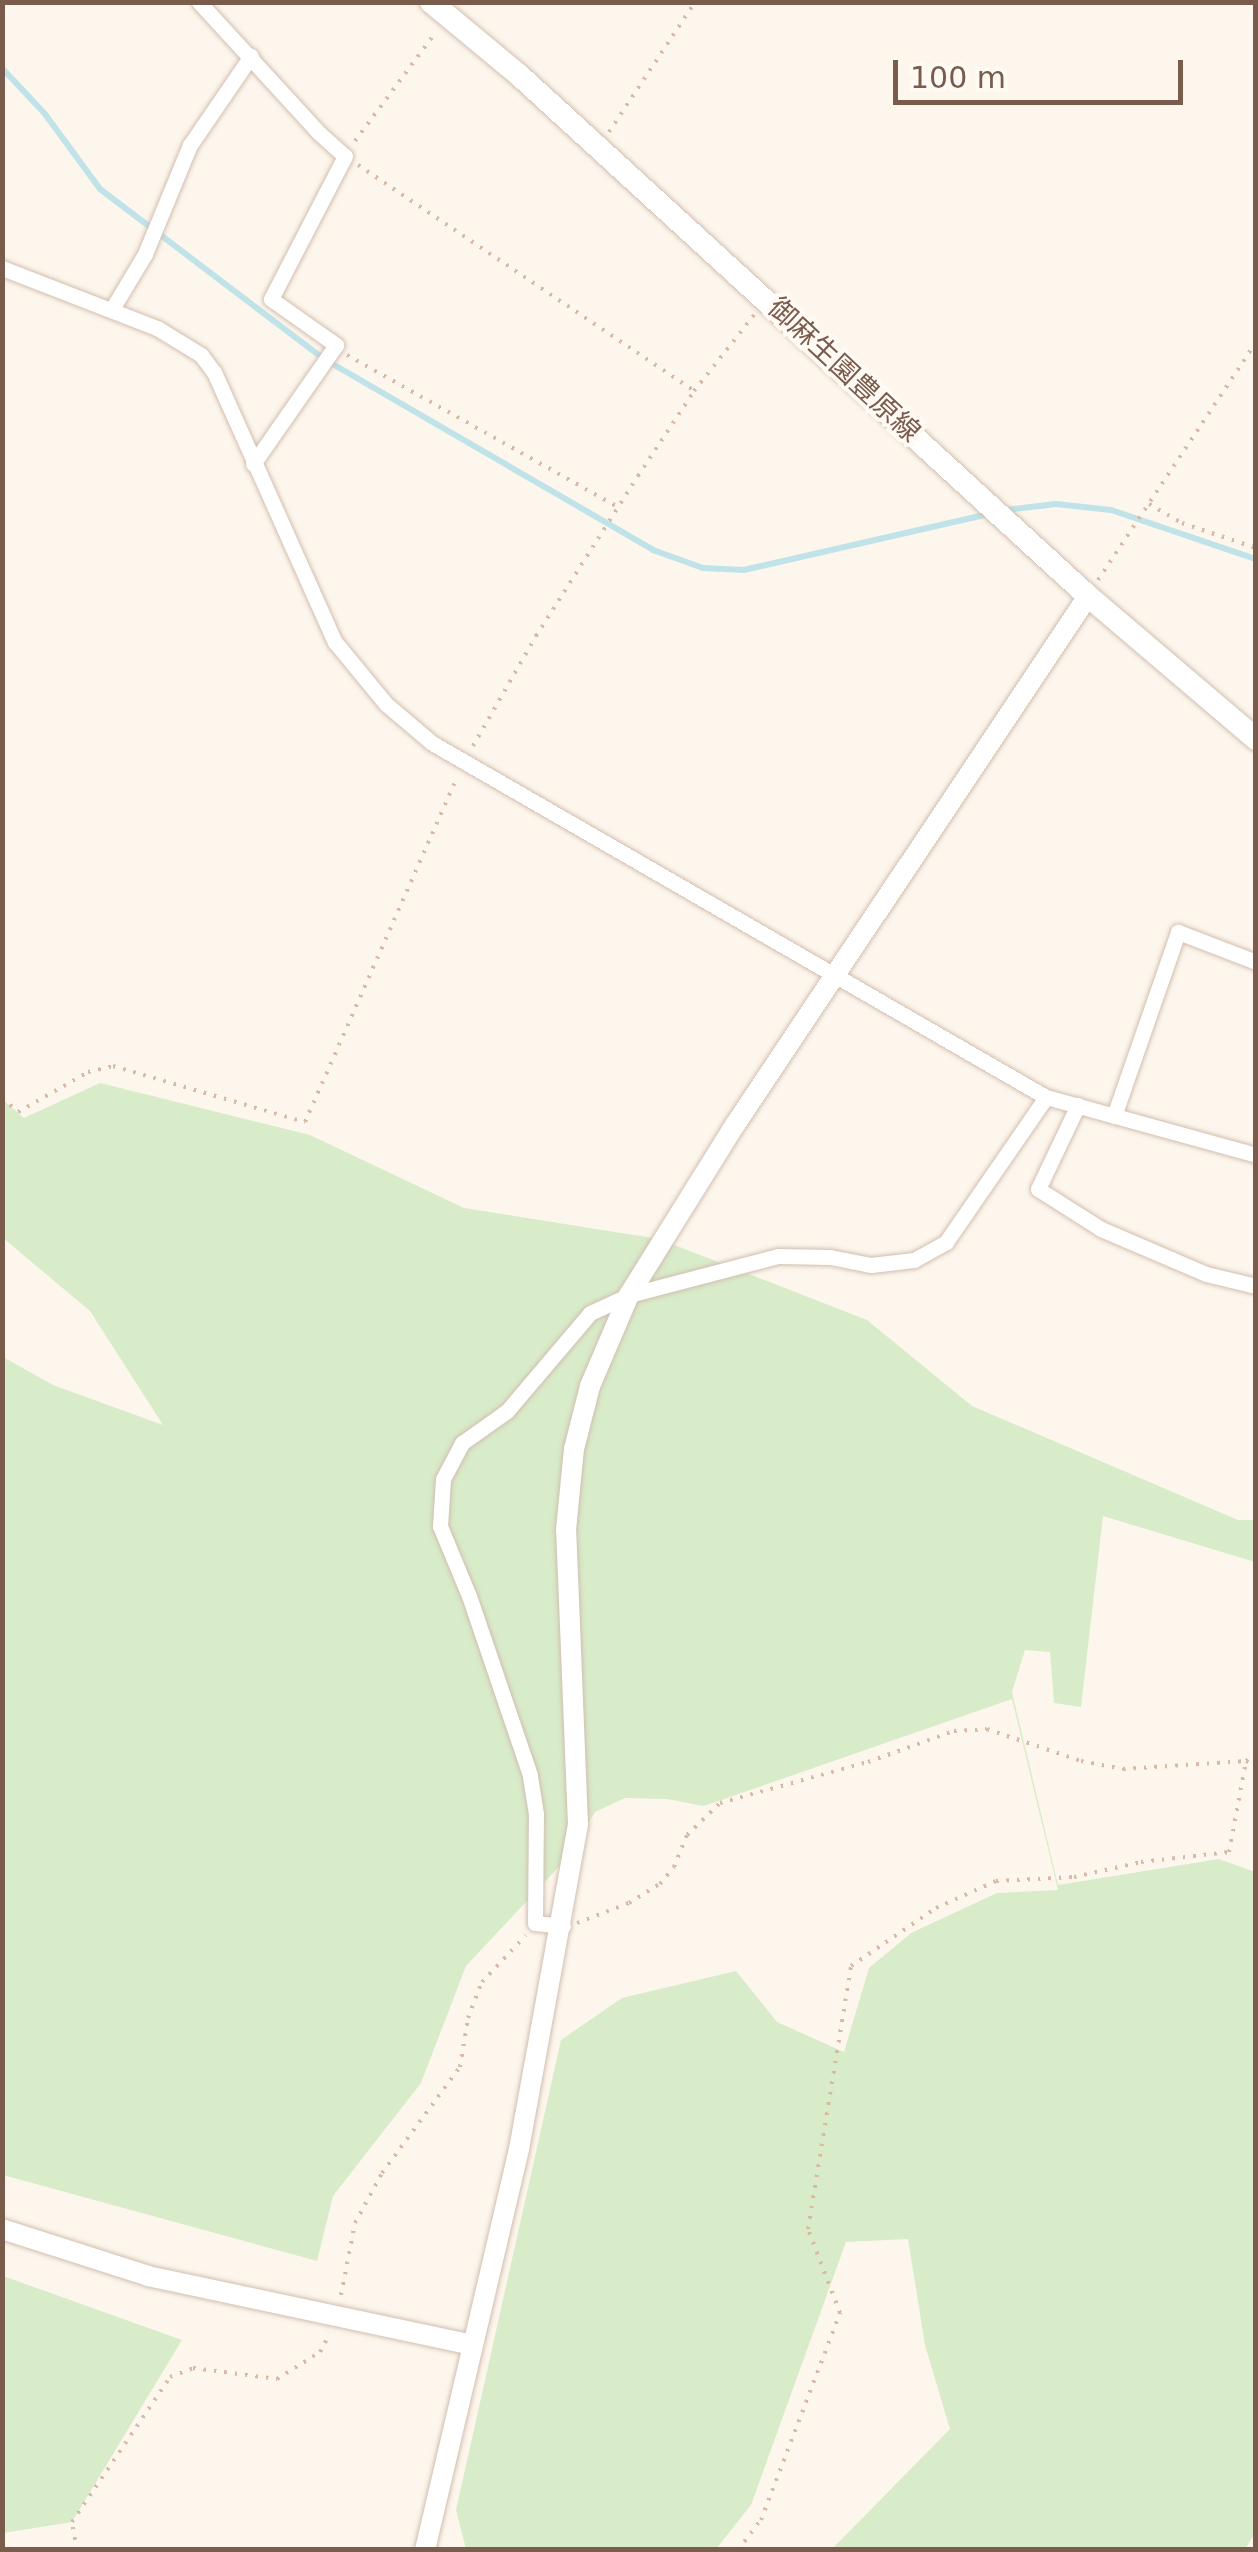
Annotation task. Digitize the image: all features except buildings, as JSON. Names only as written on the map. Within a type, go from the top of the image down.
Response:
[{"type":"main road","name":"御麻生園豊原線","points":[[440,9],[599,147],[1088,596],[1256,739]]},
{"type":"street","points":[[199,2],[344,156],[270,299],[336,344],[253,464]]},
{"type":"street","points":[[112,308],[148,241],[190,144],[251,56]]},
{"type":"street","points":[[2,268],[112,308],[178,339],[202,355],[214,372],[323,618],[348,661],[409,726],[464,762],[1046,1097],[1256,1155]]},
{"type":"street","points":[[425,2550],[518,2149],[563,1926],[578,1825],[566,1530],[574,1449],[590,1386],[629,1295],[833,974],[1088,596]]},
{"type":"street","points":[[1114,1116],[1178,932],[1256,962]]},
{"type":"street","points":[[563,1926],[536,1924],[536,1814],[530,1775],[469,1596],[440,1526],[443,1479],[462,1443],[507,1411],[590,1313],[629,1295],[778,1256],[830,1257],[871,1265],[914,1260],[946,1242],[1046,1097]]},
{"type":"street","points":[[1078,1105],[1038,1188],[1118,1237],[1206,1274],[1256,1286]]},
{"type":"street","points":[[2,2229],[148,2276],[472,2345]]},
{"type":"path","points":[[599,147],[695,2]]},
{"type":"path","points":[[440,9],[344,156],[694,392]]},
{"type":"path","points":[[2,1098],[18,1112],[88,1072],[113,1066],[305,1122],[464,762],[618,507],[694,392],[766,299]]},
{"type":"path","points":[[1088,596],[1256,342]]},
{"type":"path","points":[[332,350],[618,507]]},
{"type":"path","points":[[1147,506],[1182,523],[1256,548]]},
{"type":"path","points":[[563,1926],[590,1921],[660,1884],[674,1867],[687,1836],[720,1803],[868,1762],[954,1732],[987,1729],[1082,1761],[1122,1769],[1246,1761],[1256,1765]]},
{"type":"path","points":[[738,2550],[761,2520],[840,2313],[808,2228],[851,1966],[936,1908],[996,1881],[1074,1877],[1141,1862],[1229,1852],[1246,1761],[1256,1754]]},
{"type":"path","points":[[77,2550],[72,2522],[170,2377],[192,2368],[276,2379],[320,2352],[337,2318],[355,2223],[382,2173],[460,2067],[468,2018],[482,1982],[536,1924]]},
{"type":"green space","points":[[100,1083],[310,1135],[464,1208],[659,1239],[867,1320],[972,1406],[1238,1520],[1255,1520],[1255,1562],[1103,1516],[1081,1707],[1054,1703],[1050,1652],[1025,1650],[1012,1692],[1058,1885],[1219,1859],[1255,1872],[1256,2532],[1245,2549],[832,2549],[950,2429],[925,2345],[908,2239],[846,2242],[751,2505],[716,2549],[466,2549],[456,2510],[561,2040],[622,1998],[736,1971],[777,2022],[844,2052],[869,1968],[911,1933],[997,1893],[1058,1890],[1012,1699],[704,1806],[667,1799],[625,1798],[595,1812],[568,1857],[466,1966],[421,2083],[333,2196],[317,2261],[3,2175],[3,1357],[53,1385],[163,1425],[90,1311],[3,1238],[2,1099],[24,1118]]},
{"type":"green space","points":[[3,2276],[182,2340],[72,2522],[3,2533]]},
{"type":"waterway","points":[[2,68],[45,114],[100,189],[324,359],[653,550],[703,568],[744,570],[989,514]]},
{"type":"waterway","points":[[1006,510],[1056,504],[1111,510],[1256,559]]}]
